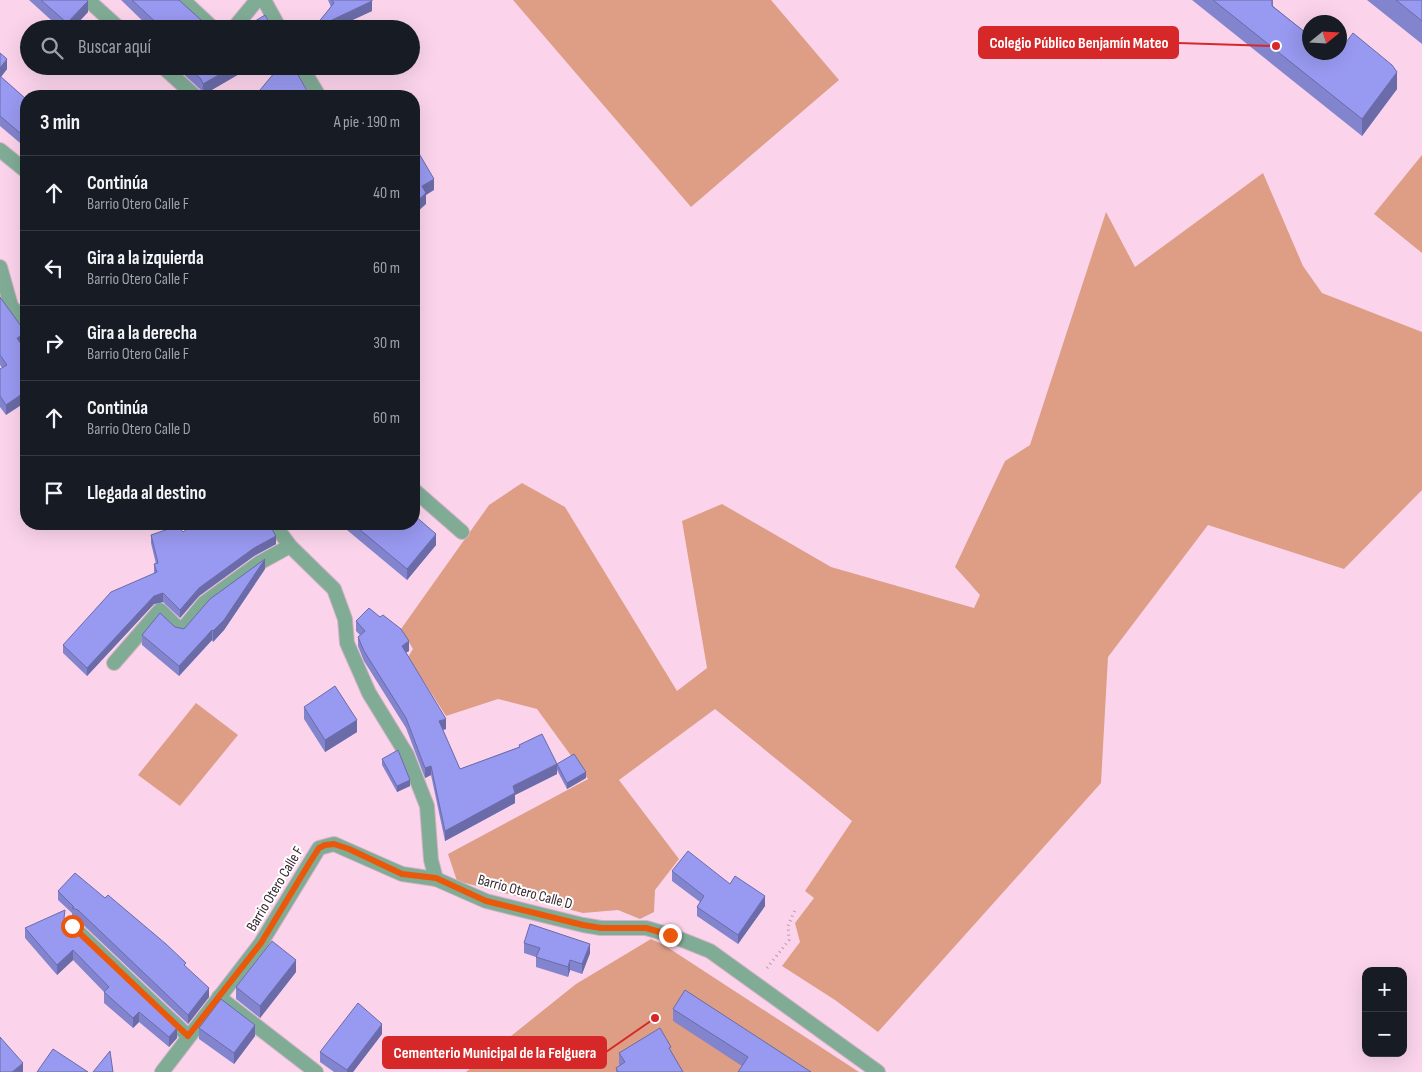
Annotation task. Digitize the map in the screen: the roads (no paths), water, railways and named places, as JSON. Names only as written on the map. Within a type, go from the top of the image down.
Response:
[{"type":"street","points":[[88,0],[110,20]]},
{"type":"street","points":[[183,0],[204,20]]},
{"type":"street","points":[[240,20],[257,0]]},
{"type":"street","points":[[264,0],[275,20]]},
{"type":"street","points":[[172,75],[188,90]]},
{"type":"street","points":[[306,75],[315,90]]},
{"type":"street","points":[[2,156],[20,167]]},
{"type":"street","points":[[0,267],[11,306],[20,316]]},
{"type":"street","points":[[420,495],[462,532]]},
{"type":"street","points":[[278,530],[290,546],[334,589],[345,619],[347,643],[370,693],[407,755],[427,806],[431,860],[436,878]]},
{"type":"street","points":[[114,663],[160,610],[181,631],[204,603],[259,562],[290,546]]},
{"type":"street","name":"Barrio Otero Calle F","points":[[162,1072],[261,943],[319,848],[334,844],[402,874],[436,878]]},
{"type":"street","name":"Barrio Otero Calle D","points":[[436,878],[486,901],[583,925],[601,928],[646,928],[710,950],[878,1072]]},
{"type":"street","points":[[72,926],[188,1036]]},
{"type":"street","points":[[219,997],[316,1072]]},
{"type":"place","name":"Colegio Público Benjamín Mateo","points":[[1276,46]]},
{"type":"place","name":"Cementerio Municipal de la Felguera","points":[[655,1018]]}]
